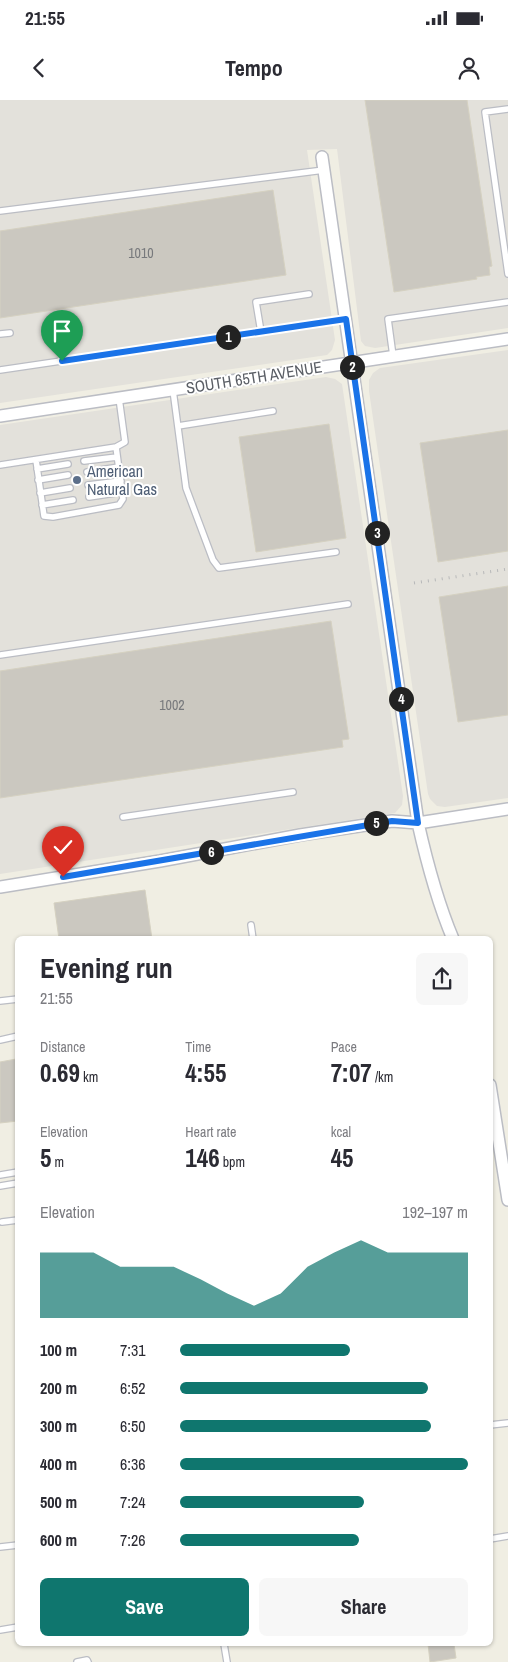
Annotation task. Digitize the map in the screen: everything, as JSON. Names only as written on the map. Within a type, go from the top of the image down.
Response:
[{"type":"street","points":[[322,156],[418,823],[430,875],[452,936]]},
{"type":"street","name":"SOUTH 65TH AVENUE","points":[[0,416],[508,340]]},
{"type":"street","points":[[0,887],[160,861],[300,835],[392,821],[418,823],[508,809]]},
{"type":"street","points":[[493,1119],[508,1200]]},
{"type":"lane","points":[[508,109],[485,112],[508,274]]},
{"type":"lane","points":[[0,211],[324,170]]},
{"type":"lane","points":[[261,332],[256,302],[309,294]]},
{"type":"lane","points":[[393,356],[388,319],[508,302]]},
{"type":"lane","points":[[0,370],[346,319]]},
{"type":"lane","points":[[0,334],[10,333]]},
{"type":"lane","points":[[173,390],[186,488],[213,560],[219,568],[336,552]]},
{"type":"lane","points":[[0,465],[116,447],[126,442],[119,398]]},
{"type":"lane","points":[[178,426],[273,411]]},
{"type":"lane","points":[[36,460],[44,516],[53,517],[120,505],[123,499],[116,447]]},
{"type":"lane","points":[[84,461],[117,458]]},
{"type":"lane","points":[[37,469],[68,464]]},
{"type":"lane","points":[[86,472],[119,467]]},
{"type":"lane","points":[[38,480],[68,475]]},
{"type":"lane","points":[[88,485],[120,481]]},
{"type":"lane","points":[[40,493],[70,488]]},
{"type":"lane","points":[[89,497],[122,492]]},
{"type":"lane","points":[[42,505],[73,500]]},
{"type":"lane","points":[[0,655],[348,604]]},
{"type":"lane","points":[[123,817],[293,792]]},
{"type":"lane","points":[[251,925],[253,936]]},
{"type":"lane","points":[[0,1002],[15,1000]]},
{"type":"lane","points":[[0,1040],[15,1037]]},
{"type":"lane","points":[[0,1175],[15,1172]]},
{"type":"lane","points":[[0,1186],[15,1184]]},
{"type":"lane","points":[[2,1222],[15,1220]]},
{"type":"lane","points":[[493,1426],[508,1423]]},
{"type":"lane","points":[[493,1538],[508,1536]]},
{"type":"lane","points":[[0,1547],[15,1545]]},
{"type":"lane","points":[[0,1630],[15,1628]]},
{"type":"lane","points":[[224,1646],[227,1662]]},
{"type":"lane","points":[[78,1662],[87,1660],[88,1662]]},
{"type":"shaded area","points":[[0,100],[508,100],[508,328],[375,348],[365,346],[361,341],[337,149],[307,150],[335,340],[332,350],[327,355],[0,403]]},
{"type":"shaded area","points":[[508,350],[508,798],[445,807],[437,806],[428,794],[369,391],[369,380],[373,373],[380,368]]},
{"type":"shaded area","points":[[326,377],[335,379],[342,384],[403,796],[402,805],[395,813],[0,874],[0,425]]},
{"type":"building","points":[[365,100],[467,100],[492,266],[489,267],[490,275],[476,277],[477,279],[394,292]]},
{"type":"building","points":[[273,190],[286,275],[0,318],[0,231]]},
{"type":"building","points":[[329,424],[346,538],[256,552],[239,437]]},
{"type":"building","points":[[508,430],[508,551],[438,562],[420,443]]},
{"type":"building","points":[[508,586],[508,715],[458,722],[439,597]]},
{"type":"building","points":[[331,621],[349,739],[342,740],[343,747],[0,798],[0,671]]},
{"type":"building","points":[[145,890],[152,936],[59,936],[54,903]]},
{"type":"building","points":[[15,1059],[15,1121],[0,1123],[0,1062]]},
{"type":"building","points":[[428,1646],[454,1646],[456,1658],[430,1662]]},
{"type":"railway","points":[[414,583],[508,569]]},
{"type":"place","name":"American Natural Gas","points":[[77,480]]},
{"type":"route","points":[[62,361],[346,319],[418,823],[392,821],[300,835],[63,877]]}]
